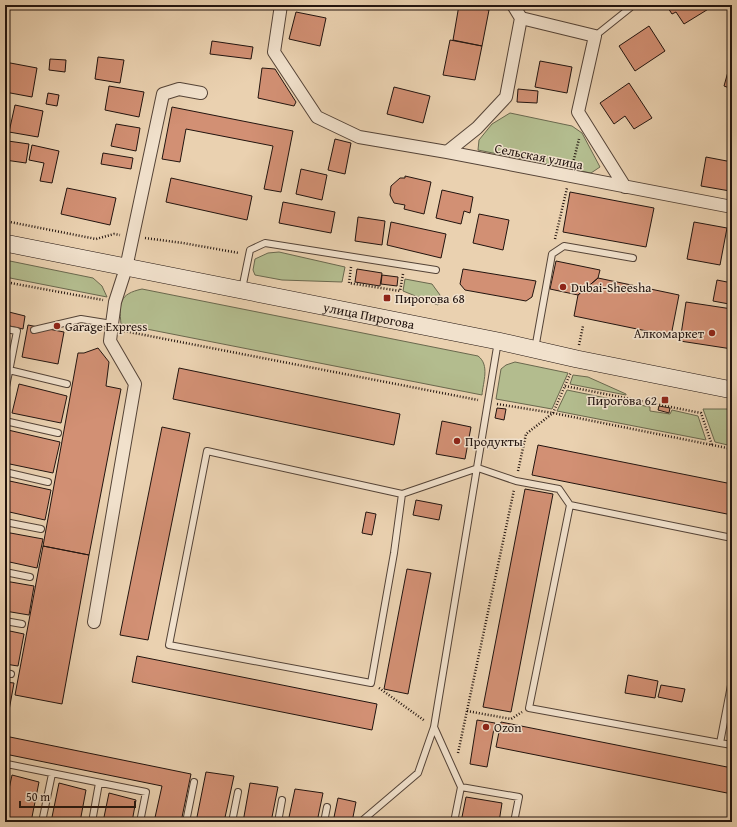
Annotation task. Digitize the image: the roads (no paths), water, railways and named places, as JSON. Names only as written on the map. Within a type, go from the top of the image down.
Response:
[{"type":"main road","name":"улица Пирогова","points":[[5,243],[498,341],[577,359],[732,390]]},
{"type":"street","name":"Сельская улица","points":[[281,5],[274,52],[317,117],[359,137],[447,152],[732,207]]},
{"type":"street","points":[[447,152],[477,128],[506,97],[521,18],[513,5]]},
{"type":"street","points":[[521,18],[594,36]]},
{"type":"street","name":"Сельская улица","points":[[594,36],[578,112],[625,187]]},
{"type":"street","points":[[94,622],[135,384],[110,341],[115,302],[126,268],[163,94],[180,89],[201,93]]},
{"type":"lane","points":[[594,36],[630,8]]},
{"type":"lane","points":[[242,290],[250,250],[266,242],[436,270]]},
{"type":"lane","points":[[535,350],[552,254],[564,246],[632,258]]},
{"type":"lane","points":[[34,330],[81,319],[112,326]]},
{"type":"lane","points":[[5,329],[17,331],[5,392]]},
{"type":"lane","points":[[363,822],[364,819],[418,773],[434,727],[498,341]]},
{"type":"lane","points":[[9,370],[67,384]]},
{"type":"lane","points":[[5,421],[58,433]]},
{"type":"lane","points":[[402,494],[394,554],[371,683],[168,645],[207,451],[402,494],[478,468],[516,481],[559,489],[570,505],[732,538]]},
{"type":"lane","points":[[5,472],[48,482]]},
{"type":"lane","points":[[570,505],[529,708],[732,745]]},
{"type":"lane","points":[[5,522],[41,529]]},
{"type":"lane","points":[[5,572],[30,577]]},
{"type":"lane","points":[[5,621],[22,624]]},
{"type":"lane","points":[[720,743],[732,680]]},
{"type":"lane","points":[[434,727],[461,787],[454,822]]},
{"type":"lane","points":[[5,773],[7,764],[146,792],[140,822]]},
{"type":"lane","points":[[42,822],[52,774]]},
{"type":"lane","points":[[186,822],[194,782]]},
{"type":"lane","points":[[92,822],[99,783]]},
{"type":"lane","points":[[461,787],[519,797],[514,822]]},
{"type":"lane","points":[[232,822],[238,792]]},
{"type":"lane","points":[[278,822],[282,800]]},
{"type":"lane","points":[[324,822],[327,807]]},
{"type":"place","name":"Dubai-Sheesha","points":[[563,287]]},
{"type":"place","name":"Пирогова 68","points":[[387,298]]},
{"type":"place","name":"Garage Express","points":[[57,326]]},
{"type":"place","name":"Алкомаркет","points":[[712,333]]},
{"type":"place","name":"Пирогова 62","points":[[665,400]]},
{"type":"place","name":"Продукты","points":[[457,441]]},
{"type":"place","name":"Ozon","points":[[486,727]]}]
